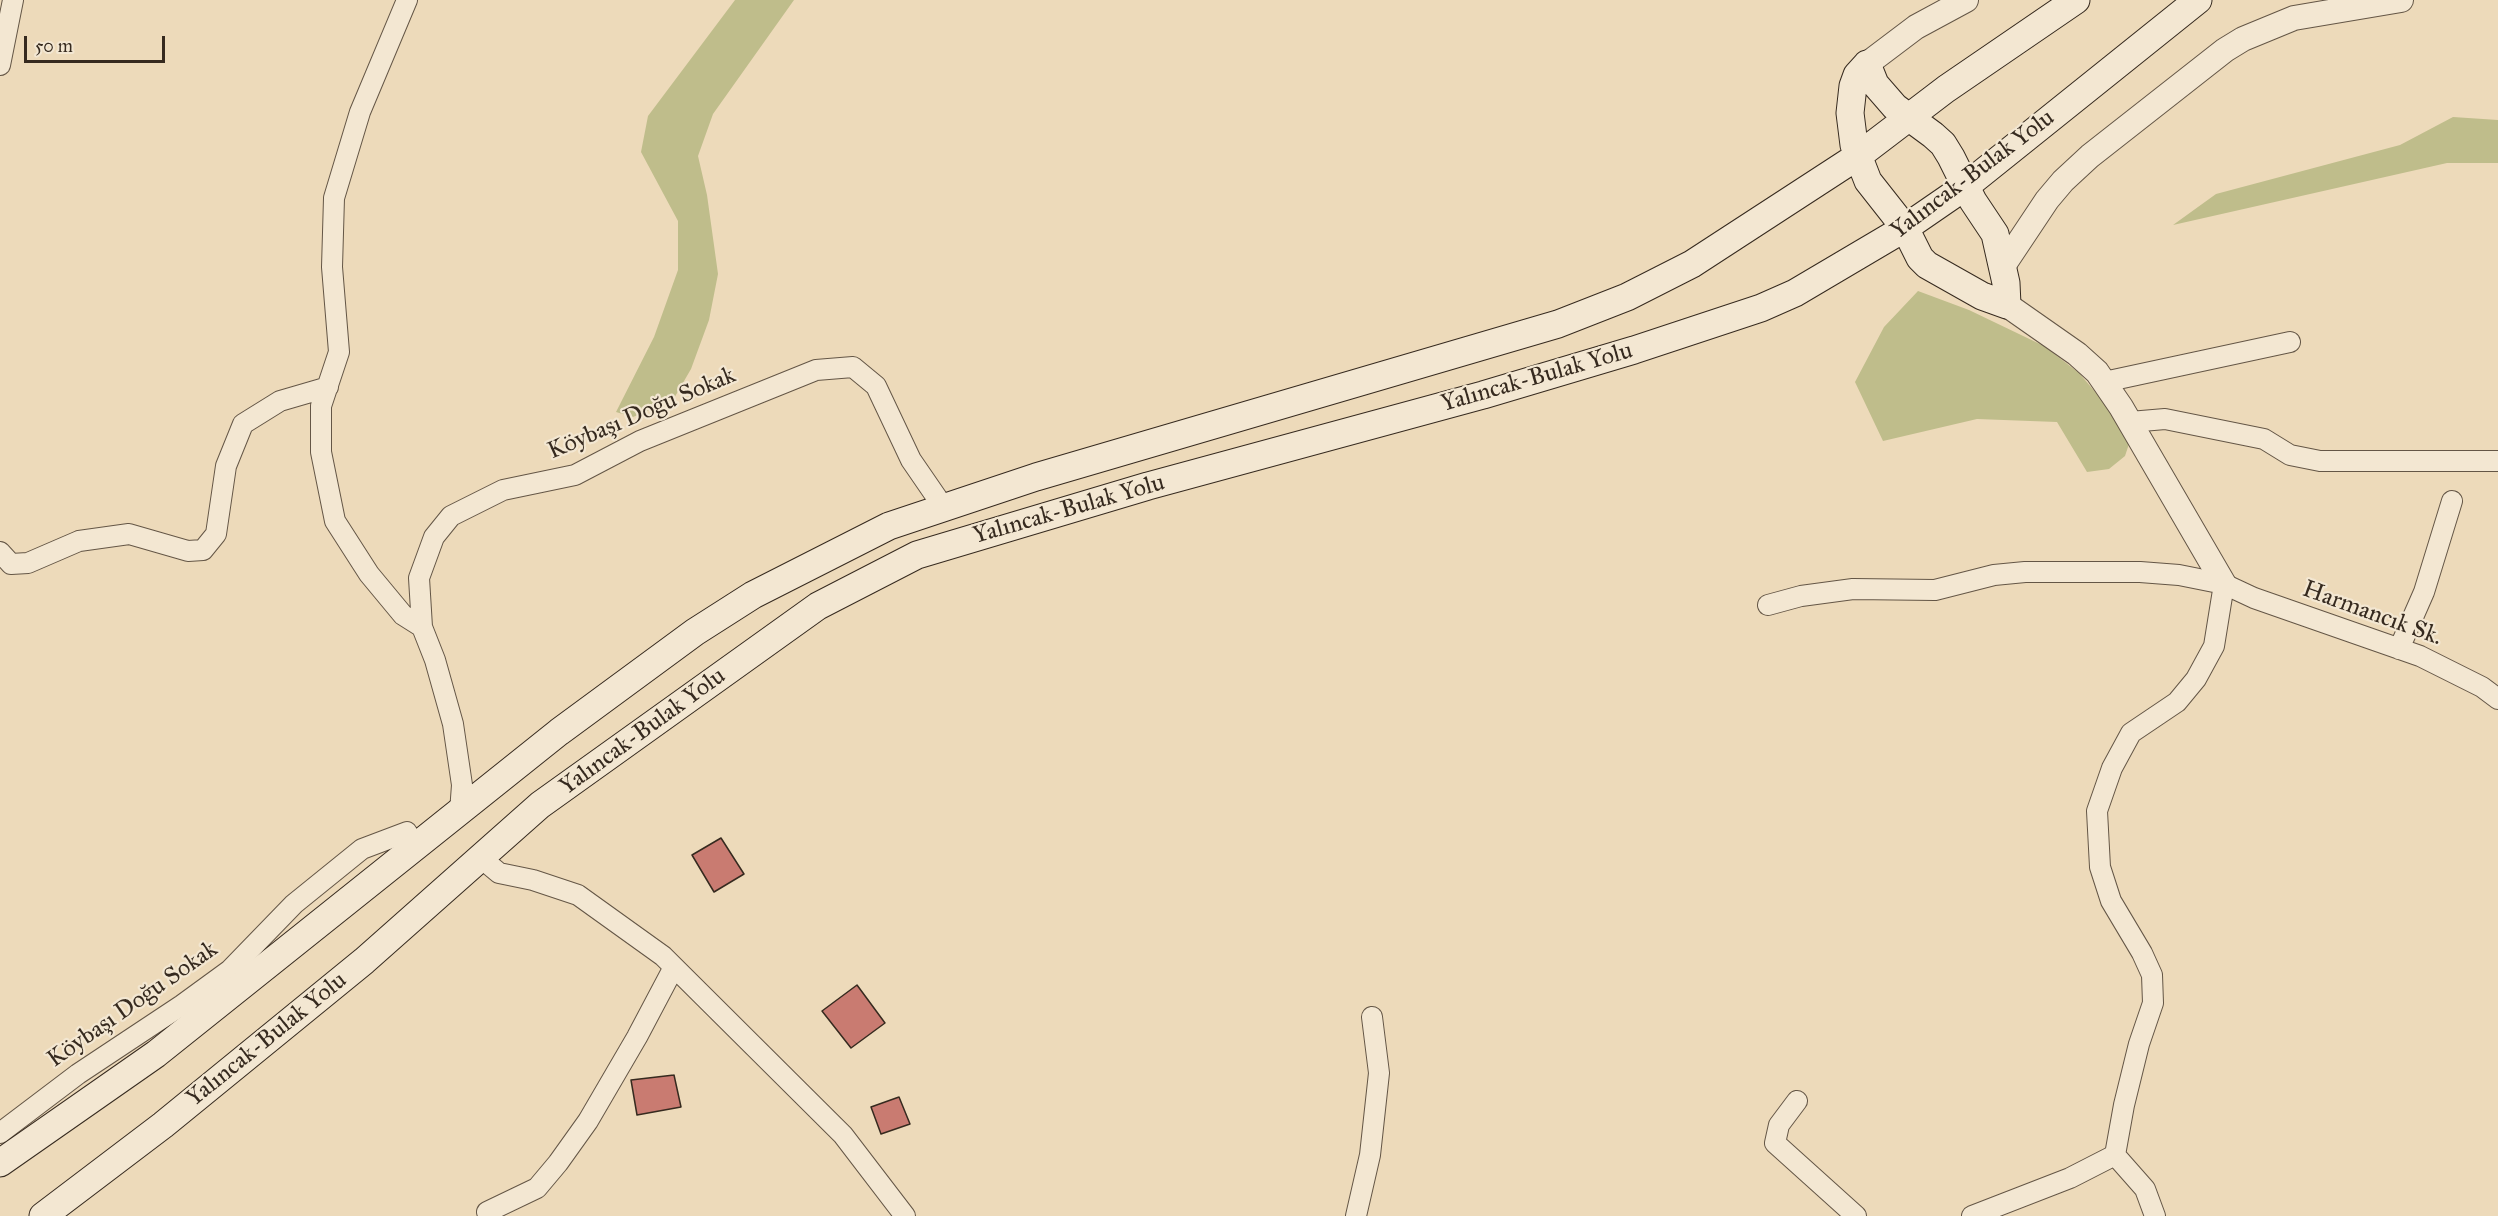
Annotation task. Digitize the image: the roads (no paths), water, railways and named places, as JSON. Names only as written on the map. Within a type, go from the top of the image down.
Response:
[{"type":"main road","name":"Yalıncak-Bulak Yolu","points":[[0,1163],[156,1054],[568,726],[695,632],[753,594],[889,526],[1036,477],[1558,324],[1627,297],[1692,264],[1858,156],[1908,118],[2076,0]]},
{"type":"main road","name":"Yalıncak-Bulak Yolu","points":[[43,1216],[191,1103],[364,961],[540,806],[818,606],[917,555],[1149,486],[1483,395],[1634,350],[1761,308],[1796,293],[1905,228],[1966,186],[2198,0]]},
{"type":"main road","points":[[1867,64],[1875,84],[1908,118],[1943,144],[1995,234],[2003,266],[2007,306],[1982,296],[1927,265],[1920,258],[1905,228],[1868,180],[1854,145],[1850,98],[1857,75],[1867,64]]},
{"type":"street","points":[[0,65],[13,0]]},
{"type":"street","points":[[407,0],[360,112],[334,198],[332,267],[339,352],[321,406],[321,452],[335,521],[369,574],[403,615],[422,627]]},
{"type":"street","points":[[1867,64],[1916,27],[1966,0]]},
{"type":"street","points":[[2003,266],[2063,180],[2090,156],[2225,51],[2243,39],[2294,18],[2401,0]]},
{"type":"street","points":[[2007,306],[2077,354],[2097,372],[2130,422],[2224,584],[2214,646],[2201,671],[2177,702],[2131,733],[2112,768],[2097,811],[2100,867],[2111,900],[2152,975],[2153,1003],[2134,1065],[2115,1155]]},
{"type":"street","points":[[2104,382],[2290,342]]},
{"type":"street","name":"Köybaşı Doğu Sokak","points":[[460,812],[462,785],[453,724],[435,660],[422,627],[419,578],[435,537],[452,516],[503,490],[574,475],[640,441],[816,370],[853,367],[876,386],[911,460],[944,508]]},
{"type":"street","points":[[0,552],[11,564],[28,563],[79,541],[129,534],[188,551],[204,550],[216,534],[226,466],[243,424],[280,400],[328,387]]},
{"type":"street","points":[[2130,422],[2165,419],[2264,439],[2290,455],[2320,461],[2498,461]]},
{"type":"street","points":[[2399,649],[2424,592],[2452,501]]},
{"type":"street","name":"Harmancık Sk.","points":[[1768,605],[1801,596],[1853,589],[1935,590],[1994,575],[2025,572],[2140,572],[2179,575],[2224,584],[2254,598],[2420,656],[2482,687],[2498,699]]},
{"type":"street","name":"Köybaşı Doğu Sokak","points":[[0,1132],[78,1074],[230,970],[294,904],[362,849],[406,832]]},
{"type":"street","points":[[481,858],[499,873],[532,880],[578,896],[663,956],[843,1135],[905,1216]]},
{"type":"street","points":[[486,1212],[537,1188],[558,1163],[588,1121],[674,967]]},
{"type":"street","points":[[1356,1216],[1370,1155],[1378,1073],[1372,1017]]},
{"type":"street","points":[[1797,1101],[1779,1125],[1775,1143],[1856,1216]]},
{"type":"street","points":[[1972,1216],[2070,1178],[2115,1155]]},
{"type":"street","points":[[2115,1155],[2145,1189],[2155,1216]]}]
